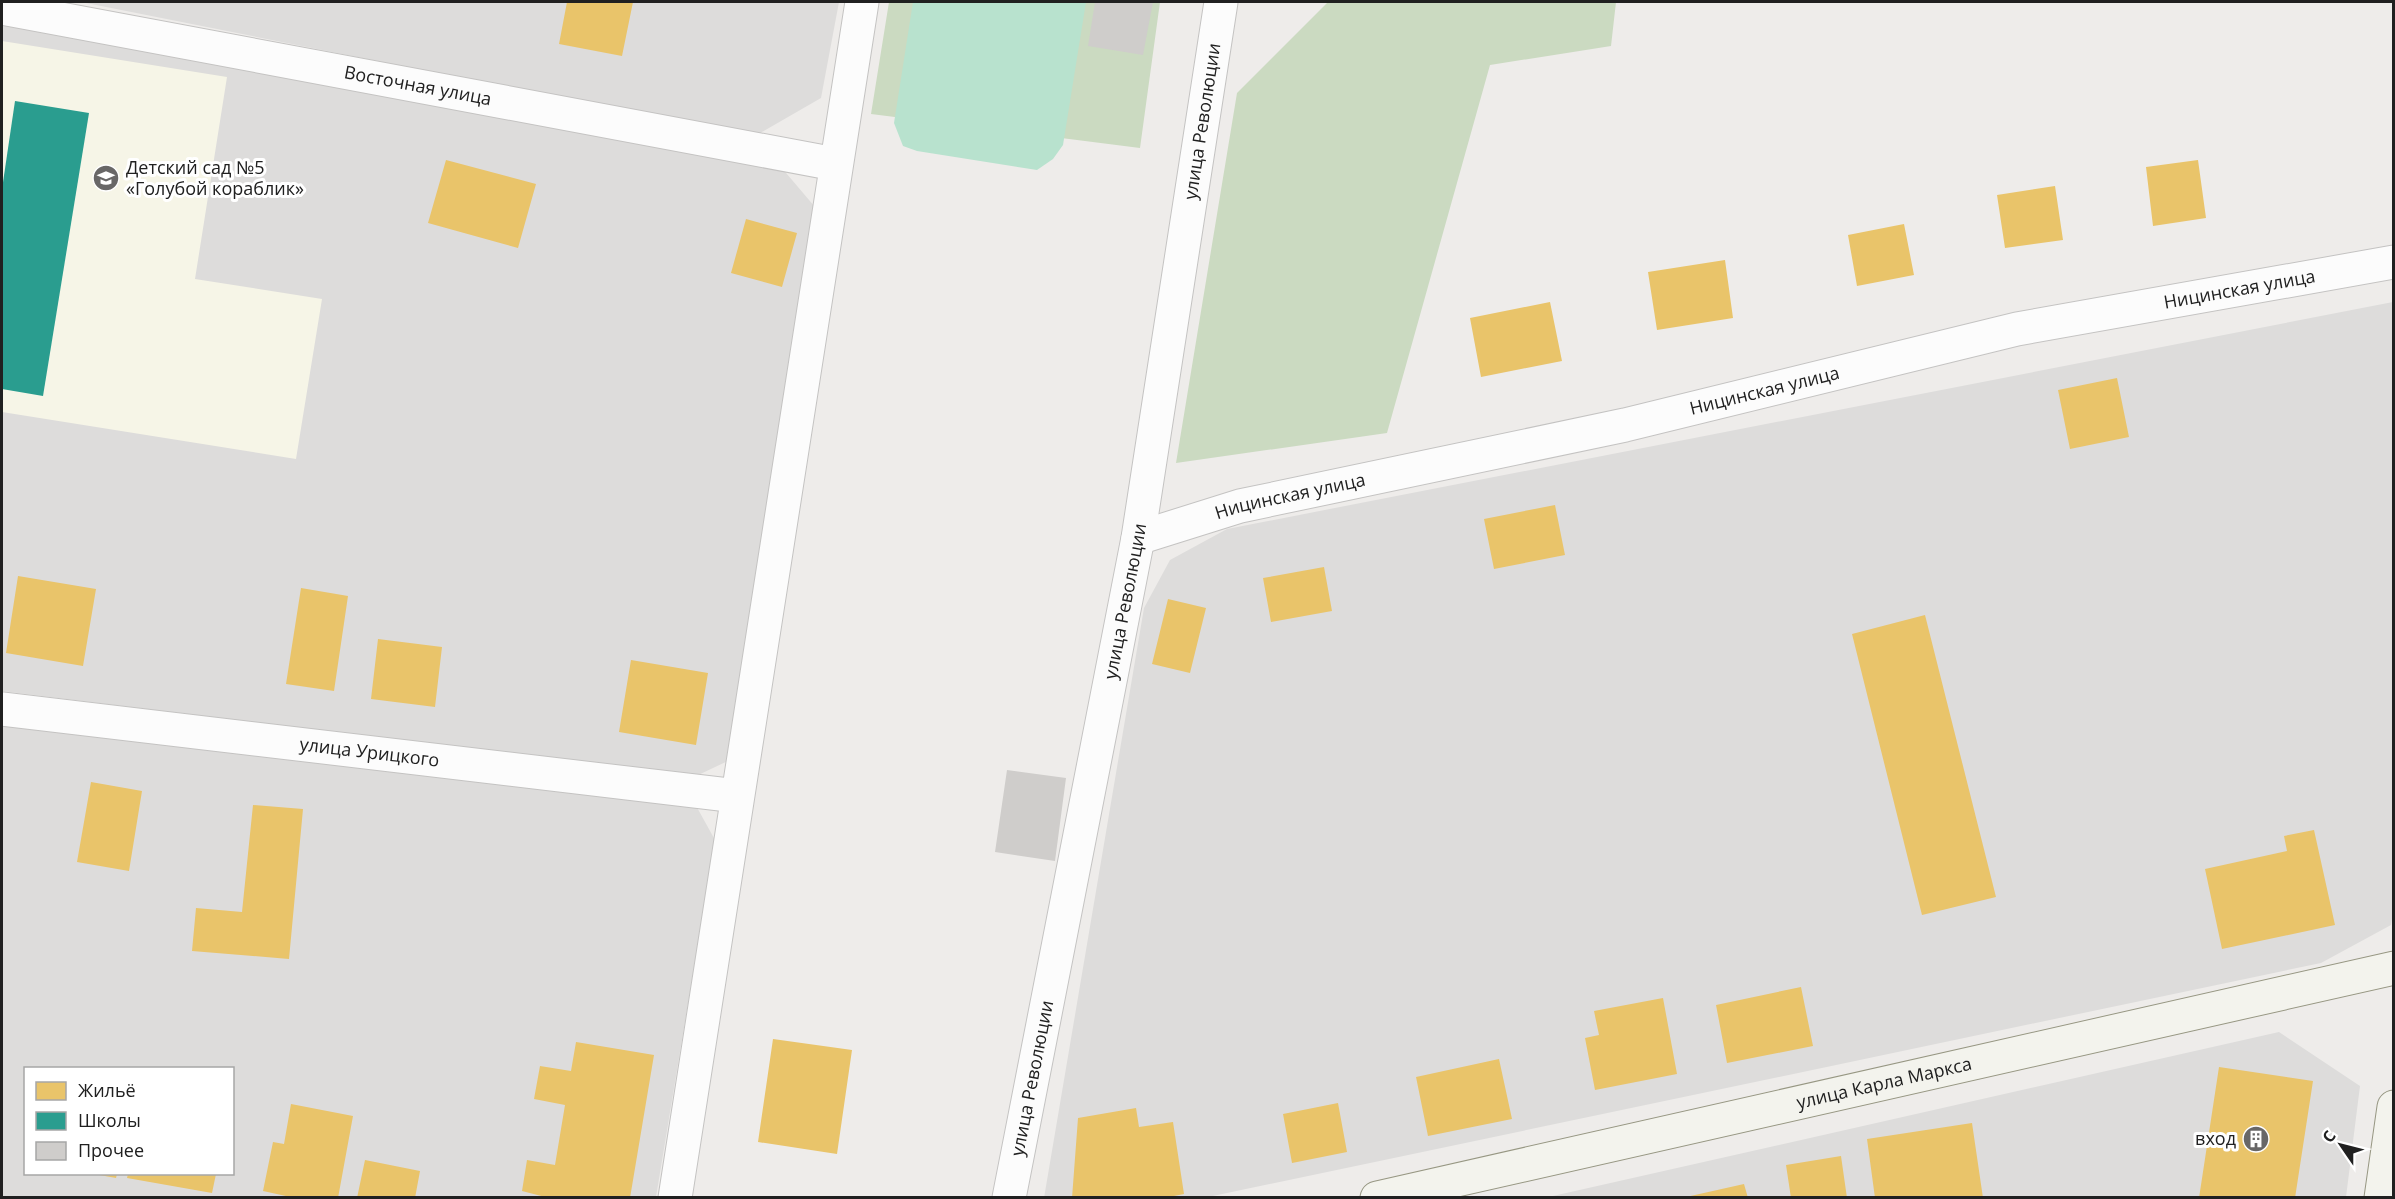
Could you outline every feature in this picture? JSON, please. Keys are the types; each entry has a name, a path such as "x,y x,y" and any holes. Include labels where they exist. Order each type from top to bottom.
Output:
{"street":[{"path":"675,1197 862,2"},
{"name":"улица Революции","path":"1009,1197 1138,538 1221,2"},
{"name":"Восточная улица","path":"2,8 836,164"},
{"name":"Ницинская улица","path":"1138,538 1240,506 1625,425 2017,329 2394,262"},
{"name":"улица Урицкого","path":"2,709 737,796"},
{"name":"улица Карла Маркса","path":"1377,1197 2394,968"},
{"path":"2381,1197 2394,1107"}],"shaded area":[{"path":"81,2 839,2 821,98 755,136"},
{"path":"2,23 781,167 815,207 732,759 694,777 2,691"},
{"name":"Детский сад №5 «Голубой кораблик»","path":"2,41 227,77 195,279 322,299 296,459 2,412"},
{"path":"2393,302 2394,906 2391,925 2321,963 1208,1197 1044,1198 1144,608 1170,560 1227,529"},
{"path":"2,720 694,802 715,840 656,1197 2,1198"},
{"path":"2279,1032 2360,1086 2346,1197 1544,1198"}],"green space":[{"path":"889,2 1160,2 1140,148 871,114"},
{"path":"913,2 1086,2 1063,145 1053,159 1037,170 917,151 903,146 894,123"},
{"path":"1328,2 1616,2 1611,46 1490,65 1387,433 1176,463 1237,93"}],"building: Жильё":[{"path":"567,2 633,2 622,56 559,44"},
{"path":"446,160 536,184 518,248 428,223"},
{"path":"2198,160 2206,218 2153,226 2146,167"},
{"path":"2055,186 2063,240 2005,248 1997,195"},
{"path":"746,219 797,233 782,287 731,273"},
{"path":"1904,224 1914,275 1857,286 1848,235"},
{"path":"1725,260 1733,318 1657,330 1648,272"},
{"path":"1550,302 1562,361 1481,377 1470,318"},
{"path":"2117,378 2129,437 2070,449 2058,390"},
{"path":"1555,505 1565,555 1494,569 1484,519"},
{"path":"1324,567 1332,611 1271,622 1263,578"},
{"path":"18,576 96,589 83,666 6,653"},
{"path":"301,588 348,596 334,691 286,684"},
{"path":"1168,599 1206,608 1190,673 1152,664"},
{"path":"1925,615 1996,897 1922,915 1852,634"},
{"path":"378,639 442,647 435,707 371,699"},
{"path":"631,660 708,673 696,745 619,732"},
{"path":"91,782 142,791 129,871 77,862"},
{"path":"253,805 303,809 289,959 192,951 196,908 242,912"},
{"path":"2314,830 2335,925 2222,949 2205,869 2287,851 2284,836"},
{"path":"1801,987 1813,1046 1727,1063 1716,1005"},
{"path":"1663,998 1677,1074 1595,1090 1585,1038 1599,1035 1594,1011"},
{"path":"773,1039 852,1050 837,1154 758,1142"},
{"path":"576,1042 654,1055 630,1198 549,1198 522,1191 527,1160 555,1165 565,1105 534,1099 540,1066 571,1071"},
{"path":"1499,1059 1512,1119 1428,1136 1416,1077"},
{"name":"вход","path":"2219,1067 2313,1081 2295,1198 2199,1198"},
{"path":"1338,1103 1347,1152 1292,1163 1283,1114"},
{"path":"291,1104 353,1116 338,1198 295,1198 263,1191 273,1142 284,1144"},
{"path":"1136,1108 1139,1127 1173,1122 1184,1194 1164,1198 1072,1198 1078,1118"},
{"path":"1972,1123 1983,1198 1875,1198 1867,1139"},
{"path":"1841,1156 1847,1198 1791,1198 1786,1165"},
{"path":"365,1160 420,1171 415,1198 357,1198"},
{"path":"100,1175 117,1175 116,1178"},
{"path":"128,1175 216,1175 212,1193 127,1178"},
{"path":"1744,1184 1748,1198 1686,1198 1686,1197"}],"building: Школы":[{"path":"15,101 89,113 43,396 2,389 2,189"}],"building: Прочее":[{"path":"1095,2 1153,2 1143,55 1088,46"},
{"path":"1007,770 1066,778 1055,861 995,852"}],"place":[{"name":"Детский сад №5 «Голубой кораблик»","path":"106,178"},
{"name":"вход","path":"2256,1139"}]}
